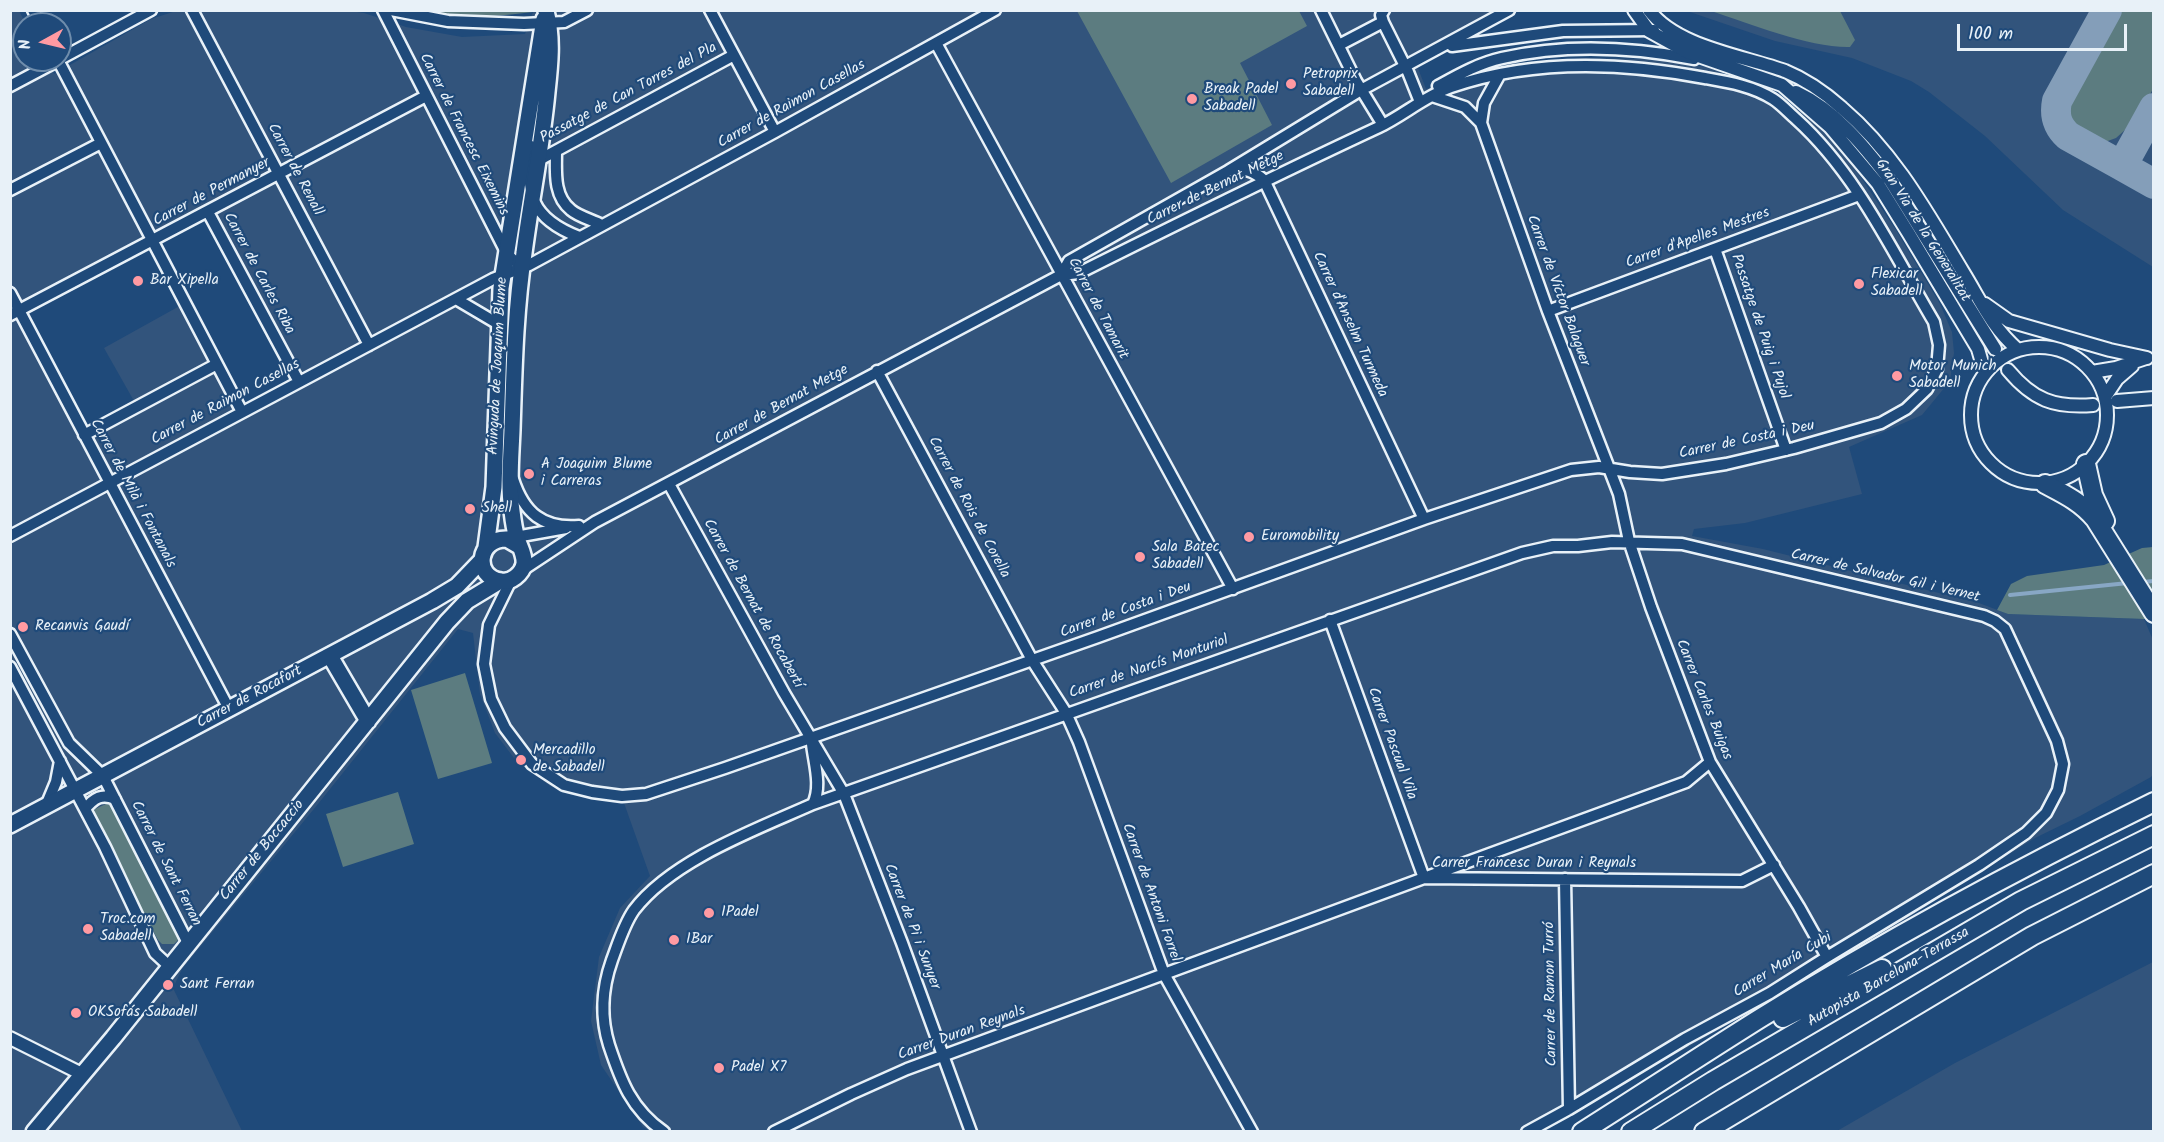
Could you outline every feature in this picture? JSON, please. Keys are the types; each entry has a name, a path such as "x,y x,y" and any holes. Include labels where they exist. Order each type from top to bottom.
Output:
{"highway":[{"path":"2086,464 2093,495 2116,547 2153,612"},
{"path":"2044,484 2072,498 2087,509 2154,599"},
{"path":"1582,1131 1845,968 2154,794"},
{"path":"2062,847 2154,802"},
{"name":"Autopista Barcelona-Terrassa","path":"1631,1131 2021,901 2154,835"},
{"path":"1704,1131 2032,936 2154,874"},
{"path":"1694,1062 2021,901"}],"main road":[{"name":"Avinguda de Joaquim Blume","path":"484,553 494,487 503,274 546,17"},
{"name":"Avinguda de Joaquim Blume","path":"514,540 511,472 515,344 522,268 539,160 550,60 546,17"},
{"path":"495,540 514,540 524,559 511,577 487,574 484,553 495,540"},
{"name":"Carrer de Rocafort","path":"10,825 451,590 469,574 484,553"},
{"name":"Carrer de Boccaccio","path":"34,1131 458,609 483,590 511,577"},
{"path":"330,656 369,721"}],"street":[{"path":"72,53 151,10"},
{"name":"Carrer de Renall","path":"192,10 369,345"},
{"name":"Carrer de Francesc Eixemins","path":"383,10 507,254 522,268"},
{"path":"391,10 448,21 546,17 564,22 587,10"},
{"path":"710,10 776,132"},
{"name":"Carrer de Raimon Casellas","path":"10,536 503,274 522,268 776,132 995,10"},
{"path":"1321,10 1361,90 1383,125"},
{"path":"1384,10 1381,15 1383,22 1420,102"},
{"name":"Carrer de Bernat Metge","path":"1061,275 1069,261 1228,171 1361,90 1406,68 1509,10"},
{"name":"Gran Via de la Generalitat","path":"1634,10 1649,30 1679,48 1710,62 1782,85 1830,127 1878,184 1977,349 1985,373"},
{"name":"Gran Via de la Generalitat","path":"1649,10 1665,25 1692,41 1764,64 1814,85 1872,135 1912,188 1997,330 2018,350"},
{"path":"1339,45 1383,22"},
{"path":"1440,49 1472,42 1563,31 1656,29 1693,48 1732,61 1764,64"},
{"name":"Carrer de Tamarit","path":"936,43 1233,588"},
{"name":"Carrer de Bernat Metge","path":"1432,96 1438,86 1501,58 1563,50 1650,51 1710,62"},
{"name":"Passatge de Can Torres del Pla","path":"539,160 734,55"},
{"name":"Carrer de Bernat Metge","path":"511,577 595,522 1061,275 1079,273 1264,180 1383,125 1432,96 1454,86 1500,74 1568,66 1627,66 1674,72 1741,85 1773,99 1818,139 1859,195 1934,322"},
{"path":"10,86 36,72"},
{"path":"65,72 242,412"},
{"path":"1481,123 1484,103 1500,74"},
{"path":"1782,85 1810,98 1828,112 1872,156 1890,180 1995,349"},
{"name":"Carrer de Permanyer","path":"15,313 426,96"},
{"path":"1432,96 1465,106 1481,123"},
{"name":"Avinguda de Joaquim Blume","path":"530,116 528,182 532,201"},
{"name":"Carrer de Víctor Balaguer","path":"1481,123 1607,468"},
{"path":"10,190 101,142"},
{"path":"556,151 555,174 559,194 571,210 602,225"},
{"path":"1228,171 1244,169 1255,172 1264,180"},
{"name":"Carrer d'Anselm Turmeda","path":"1264,180 1424,519"},
{"name":"Carrer d'Apelles Mestres","path":"1548,311 1859,195"},
{"path":"532,201 559,229 579,237"},
{"name":"Carrer de Carles Riba","path":"208,212 299,382"},
{"name":"Passatge de Puig i Pujol","path":"1715,249 1786,450"},
{"name":"Carrer de Milà i Fontanals","path":"10,293 15,313 84,435 229,709"},
{"path":"456,299 500,325"},
{"path":"1980,299 1994,312 2010,321 2099,347 2150,358"},
{"name":"Carrer de Costa i Deu","path":"511,577 489,625 484,664 491,699 506,728 532,764 564,785 621,796 646,794 1032,660 1424,519 1571,470 1599,467 1662,474 1726,464 1786,450 1881,423 1906,409 1927,389 1937,369 1940,345 1934,322"},
{"path":"2111,399 2092,372 2077,358 2058,350 2038,347 2018,350 2000,359 1985,373 1975,391 1971,411 1972,431 1981,451 2003,474 2024,482 2044,484 2064,479 2094,456 2104,436 2111,399 2111,387 2123,373 2150,358"},
{"path":"2092,372 2150,358"},
{"path":"84,435 217,364"},
{"path":"2008,370 2024,387 2048,402 2073,406 2093,405"},
{"name":"Carrer de Rois de Corella","path":"877,371 1032,660"},
{"path":"2111,399 2154,398"},
{"name":"Carrer Carles Buigas","path":"1607,468 1618,494 1629,542 1677,678 1710,762 1827,957"},
{"path":"511,472 520,497 529,511 549,523 568,527 579,526"},
{"name":"Carrer de Bernat de Rocabertí","path":"669,484 811,738"},
{"path":"514,540 595,522"},
{"name":"Carrer de Narcís Monturiol","path":"664,1131 634,1104 619,1076 607,1039 603,1011 604,981 633,911 657,886 691,862 742,835 813,804 1522,553 1553,546 1629,542"},
{"name":"Carrer de Salvador Gil i Vernet","path":"1629,542 1682,544 1972,613 1995,621 2005,629 2057,741 2063,764 2058,790 2046,813"},
{"name":"Carrer Pascual Vila","path":"1330,620 1424,878"},
{"name":"Carrer de Sant Ferran","path":"10,634 69,743 103,776 188,943"},
{"name":"Carrer de Antoni Forrel","path":"1032,660 1066,713 1079,742 1164,975 1252,1131"},
{"path":"10,667 86,809 156,953 169,966"},
{"path":"811,738 818,788 813,804"},
{"name":"Carrer de Pi i Sunyer","path":"811,738 844,794 972,1131"},
{"path":"45,807 52,794 60,761"},
{"path":"1424,878 1686,782 1710,762"},
{"name":"Carrer de Sant Ferran","path":"86,809 92,800 100,797 108,796 115,799"},
{"name":"Carrer María Cubi","path":"1527,1131 1770,993 1980,865 2026,832 2046,813"},
{"name":"Carrer Francesc Duran i Reynals","path":"1164,975 1424,878 1742,881 1774,866"},
{"name":"Carrer de Ramon Turró","path":"1565,879 1569,1109"},
{"name":"Carrer Duran Reynals","path":"774,1131 907,1069 1164,975"},
{"path":"10,1038 82,1074"}],"shaded area":[{"path":"179,10 350,11 364,13 406,27 462,37 525,34 533,12 564,10 1520,10 1416,63 1426,89 1457,78 1499,69 1582,58 1649,59 1707,67 1774,94 1807,115 1846,155 1896,230 1940,304 1952,332 1954,353 1950,381 1922,415 1849,447 1862,494 1745,523 1694,529 1692,536 1763,549 1979,603 2008,614 2144,619 2153,640 2153,774 2080,816 2035,838 1831,966 1540,1131 650,1131 643,1127 601,1065 591,1021 599,957 620,908 650,876 624,803 580,796 550,786 517,762 495,733 480,694 473,633 458,629 182,969 173,988 242,1131 11,1131 10,11 20,12 12,12 12,72 53,72 54,74 72,72 72,64 151,19","holes":["208,212 299,382 242,412 185,303 104,348 134,401 88,424 84,434 20,310"]},
{"path":"1687,11 2153,11 2153,267 2063,210 1985,136 1929,92 1911,81 1852,58 1775,41"},
{"path":"2153,962 2153,1131 1837,1131 1955,1063"}],"green space":[{"path":"533,10 533,12 489,16 447,15 418,11"},
{"name":"Break Padel Sabadell","path":"1077,11 1299,11 1307,26 1240,63 1272,125 1171,183"},
{"path":"1711,11 1840,11 1855,40 1850,47 1817,44"},
{"path":"2118,11 2153,11 2153,89 2134,122 2116,138 2105,142 2079,129 2070,117 2070,105 2079,80"},
{"path":"2153,547 2153,617 2144,619 2008,614 1997,610 2011,584 2027,576 2104,565 2142,548"},
{"path":"465,673 492,763 438,779 411,690"},
{"path":"398,792 414,844 343,867 326,814"},
{"path":"106,804 112,805 179,931 179,939 174,944 162,944 158,940 96,822 93,815 95,809"}],"waterway":[{"path":"2142,582 2154,581"},
{"path":"2010,595 2128,583"}],"taxiway":[{"path":"2107,10 2057,101 2056,116 2061,128 2068,136 2122,166"},
{"path":"2154,108 2122,166 2154,184"}],"tunnel":[{"path":"1995,349 2008,370"},
{"path":"2093,405 2117,401"}],"place":[{"name":"Petroprix Sabadell","path":"1291,84"},
{"name":"Break Padel Sabadell","path":"1192,99"},
{"name":"Bar Xipella","path":"138,281"},
{"name":"Flexicar Sabadell","path":"1859,284"},
{"name":"Motor Munich Sabadell","path":"1897,376"},
{"name":"A Joaquim Blume i Carreras","path":"529,474"},
{"name":"Shell","path":"470,509"},
{"name":"Euromobility","path":"1249,537"},
{"name":"Sala Batec Sabadell","path":"1140,557"},
{"name":"Recanvis Gaudí","path":"23,627"},
{"name":"Mercadillo de Sabadell","path":"521,760"},
{"name":"IPadel","path":"709,913"},
{"name":"Troc.com Sabadell","path":"88,929"},
{"name":"IBar","path":"674,940"},
{"name":"Sant Ferran","path":"168,985"},
{"name":"OKSofás Sabadell","path":"76,1013"},
{"name":"Padel X7","path":"719,1068"}]}
